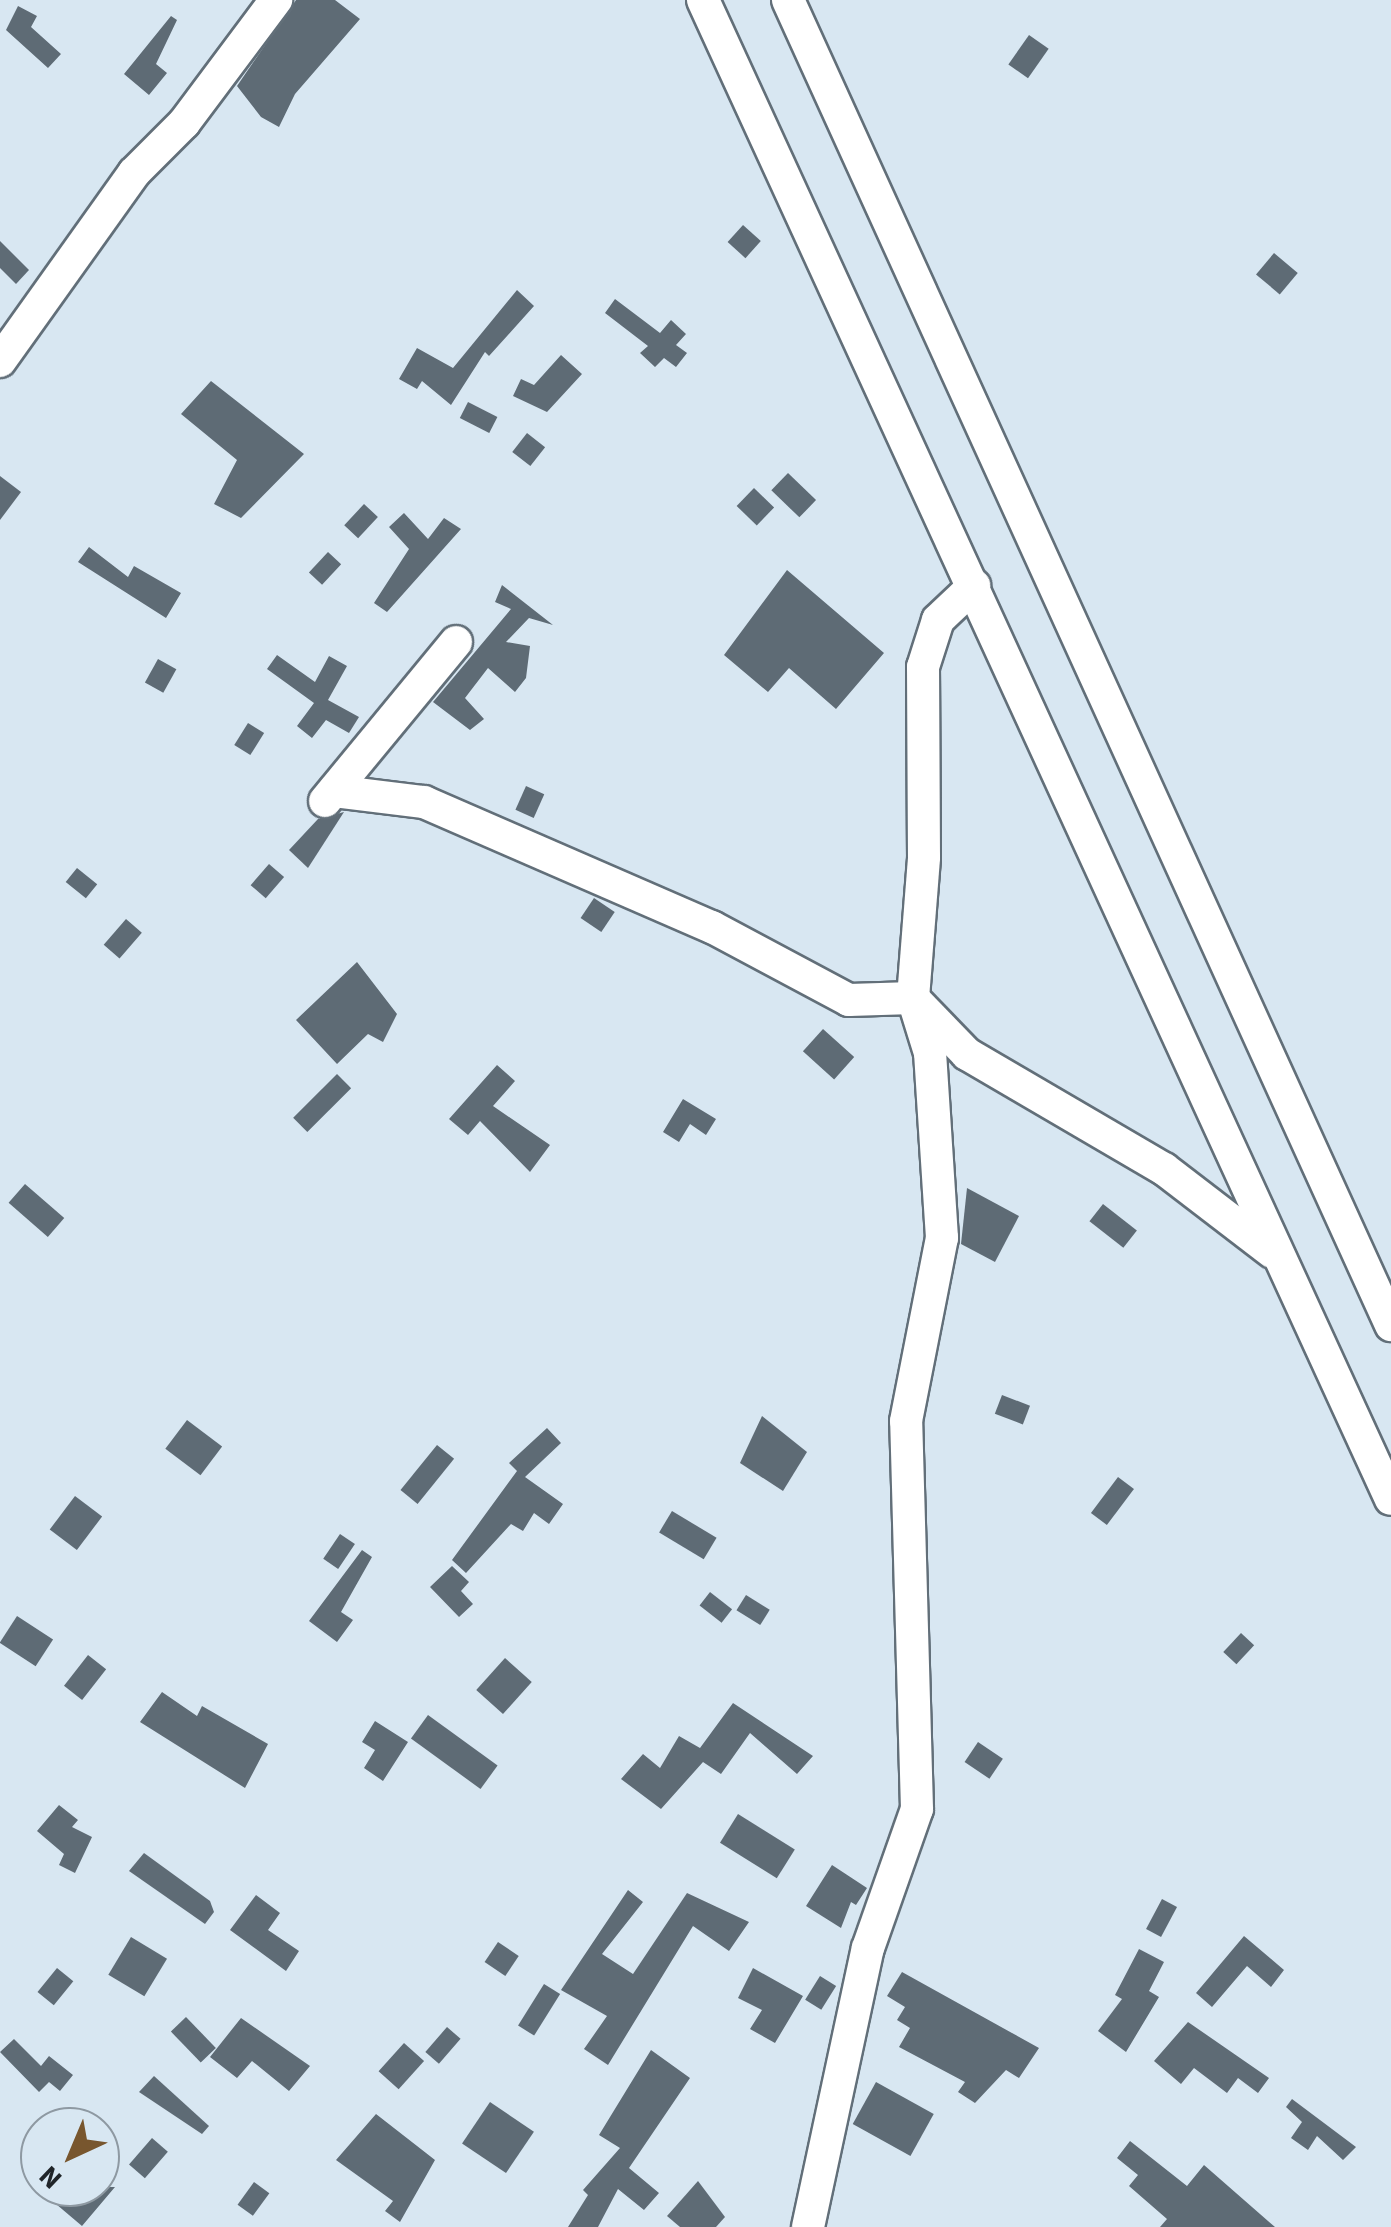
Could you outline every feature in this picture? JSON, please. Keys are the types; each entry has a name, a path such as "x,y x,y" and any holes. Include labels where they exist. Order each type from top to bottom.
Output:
{"street":[{"path":"0,361 134,173 184,123 276,0"},
{"path":"703,0 974,586 1276,1255 1391,1498"},
{"path":"788,0 1391,1325"},
{"path":"808,2227 868,1948 917,1809 906,1421 942,1238 930,1052 914,998 924,857 922,668 938,620 974,586"},
{"path":"456,642 328,798 424,802 712,927 849,1000 914,998 967,1054 1164,1169 1276,1255"}],"building":[{"path":"296,0 335,0 360,19 295,94 279,127 261,117 237,86"},
{"path":"18,6 37,16 31,27 61,54 48,68 6,30"},
{"path":"171,16 177,20 156,64 167,73 149,95 124,74"},
{"path":"1029,35 1049,49 1028,78 1008,64"},
{"path":"743,225 761,241 745,258 728,242"},
{"path":"0,241 29,270 16,284 0,268"},
{"path":"1274,253 1298,273 1280,294 1256,274"},
{"path":"517,290 534,306 489,356 485,352 451,405 422,381 417,389 399,379 417,348 453,368"},
{"path":"615,299 660,333 671,320 686,334 676,345 687,353 676,367 664,358 655,367 640,353 648,346 605,313"},
{"path":"561,355 582,374 547,412 513,396 521,379 534,385"},
{"path":"211,381 304,454 241,518 214,504 237,460 181,414"},
{"path":"468,402 497,417 489,433 460,418"},
{"path":"527,433 545,447 530,466 512,452"},
{"path":"788,473 816,500 799,517 771,490"},
{"path":"0,476 21,492 0,520"},
{"path":"754,488 774,507 757,525 737,506"},
{"path":"364,504 378,517 358,538 344,525"},
{"path":"404,513 428,539 444,518 461,529 387,612 374,603 409,549 389,527"},
{"path":"89,547 128,577 134,566 181,593 166,618 78,562"},
{"path":"328,552 341,564 322,585 309,572"},
{"path":"787,570 884,653 836,709 789,668 768,692 724,655"},
{"path":"502,585 553,625 529,618 506,642 530,646 526,678 515,692 488,668 465,698 484,719 470,730 433,702 511,609 495,602"},
{"path":"277,655 315,682 329,656 347,666 328,700 359,717 349,733 326,720 312,738 297,726 314,703 267,669"},
{"path":"158,659 176,669 163,693 145,683"},
{"path":"248,723 264,733 250,755 234,745"},
{"path":"526,786 544,794 534,818 515,810"},
{"path":"344,812 308,868 289,850 318,819"},
{"path":"269,864 284,877 266,898 251,885"},
{"path":"77,868 97,884 86,898 66,882"},
{"path":"594,898 615,912 601,932 581,918"},
{"path":"126,919 142,933 120,958 104,945"},
{"path":"357,962 397,1014 383,1042 368,1034 337,1064 296,1020"},
{"path":"823,1029 854,1057 834,1079 803,1051"},
{"path":"497,1065 515,1081 493,1106 550,1145 530,1172 480,1121 468,1135 449,1119"},
{"path":"337,1074 351,1088 307,1132 293,1118"},
{"path":"683,1099 716,1119 706,1135 690,1124 679,1142 663,1132"},
{"path":"25,1184 64,1218 48,1237 9,1203"},
{"path":"967,1188 1019,1216 995,1262 961,1244"},
{"path":"1103,1204 1137,1230 1123,1248 1089,1221"},
{"path":"1002,1395 1030,1406 1023,1424 995,1414"},
{"path":"762,1416 807,1452 783,1491 740,1463"},
{"path":"187,1420 222,1446 200,1475 165,1449"},
{"path":"547,1428 561,1443 525,1477 563,1504 549,1524 534,1513 523,1531 511,1524 466,1573 452,1560 517,1471 509,1463"},
{"path":"437,1445 454,1459 418,1504 400,1490"},
{"path":"1118,1477 1134,1489 1107,1525 1091,1513"},
{"path":"75,1496 102,1516 77,1550 50,1530"},
{"path":"672,1511 717,1538 704,1559 659,1532"},
{"path":"340,1534 355,1544 338,1569 323,1559"},
{"path":"362,1550 372,1557 341,1612 353,1620 337,1642 309,1621"},
{"path":"452,1566 469,1582 461,1591 473,1604 459,1617 430,1587"},
{"path":"710,1592 732,1609 722,1623 700,1605"},
{"path":"746,1595 770,1610 760,1625 736,1610"},
{"path":"17,1616 53,1639 36,1666 0,1643"},
{"path":"1241,1633 1254,1645 1236,1664 1223,1652"},
{"path":"88,1655 106,1669 82,1700 64,1686"},
{"path":"505,1658 532,1682 503,1714 476,1690"},
{"path":"162,1692 197,1716 202,1706 268,1744 245,1788 140,1722"},
{"path":"733,1703 813,1756 797,1774 750,1733 721,1774 703,1762 661,1809 621,1779 643,1754 660,1768 679,1736 700,1748"},
{"path":"428,1715 498,1766 481,1789 411,1738"},
{"path":"375,1721 408,1742 383,1781 364,1768 375,1750 362,1742"},
{"path":"978,1742 1003,1759 989,1779 965,1762"},
{"path":"59,1805 78,1820 72,1827 92,1837 75,1873 59,1865 64,1854 37,1831"},
{"path":"738,1814 795,1850 777,1878 720,1843"},
{"path":"144,1853 210,1901 214,1912 205,1924 129,1871"},
{"path":"832,1865 867,1888 856,1905 851,1902 841,1928 806,1906"},
{"path":"628,1890 643,1902 602,1954 633,1974 687,1893 749,1922 729,1951 693,1926 608,2065 584,2049 607,2016 561,1990"},
{"path":"256,1895 280,1913 268,1930 299,1951 286,1971 230,1930"},
{"path":"1162,1899 1177,1907 1161,1937 1146,1929"},
{"path":"1244,1936 1284,1970 1271,1987 1247,1966 1212,2007 1196,1993"},
{"path":"131,1937 167,1959 144,1996 108,1975"},
{"path":"498,1942 519,1956 505,1976 485,1962"},
{"path":"1139,1949 1164,1962 1149,1991 1159,1997 1126,2052 1098,2031 1122,1999 1115,1995"},
{"path":"57,1968 73,1981 54,2005 37,1992"},
{"path":"753,1968 803,1996 775,2043 750,2029 762,2010 738,1998"},
{"path":"902,1972 1039,2048 1019,2078 1006,2070 975,2103 958,2092 965,2082 899,2047 910,2028 897,2020 905,2007 887,1996"},
{"path":"820,1976 836,1986 821,2010 805,2000"},
{"path":"544,1984 560,1994 534,2036 518,2026"},
{"path":"186,2017 216,2048 201,2063 171,2032"},
{"path":"241,2018 310,2066 289,2091 252,2061 237,2078 210,2057"},
{"path":"1188,2022 1269,2078 1258,2093 1238,2078 1227,2093 1194,2068 1181,2084 1154,2061"},
{"path":"447,2027 461,2039 439,2064 425,2052"},
{"path":"14,2039 41,2066 49,2056 73,2075 60,2091 49,2082 39,2092 0,2052"},
{"path":"404,2043 424,2061 399,2089 379,2071"},
{"path":"651,2050 690,2078 629,2168 659,2193 644,2210 618,2189 598,2227 568,2227 588,2195 583,2190 620,2148 599,2135"},
{"path":"154,2076 209,2126 202,2134 139,2092"},
{"path":"876,2082 934,2114 910,2156 853,2124"},
{"path":"1292,2099 1356,2147 1343,2160 1317,2136 1308,2150 1291,2138 1302,2122 1286,2107"},
{"path":"490,2102 534,2132 506,2173 462,2143"},
{"path":"376,2114 435,2160 400,2222 385,2211 393,2201 336,2160"},
{"path":"152,2138 168,2152 145,2178 129,2164"},
{"path":"1130,2141 1187,2186 1204,2165 1275,2227 1160,2227 1167,2219 1129,2186 1138,2175 1117,2158"},
{"path":"698,2181 725,2217 716,2227 680,2227 667,2216"},
{"path":"254,2182 269,2193 253,2216 238,2205"},
{"path":"60,2207 98,2207 82,2226"}]}
